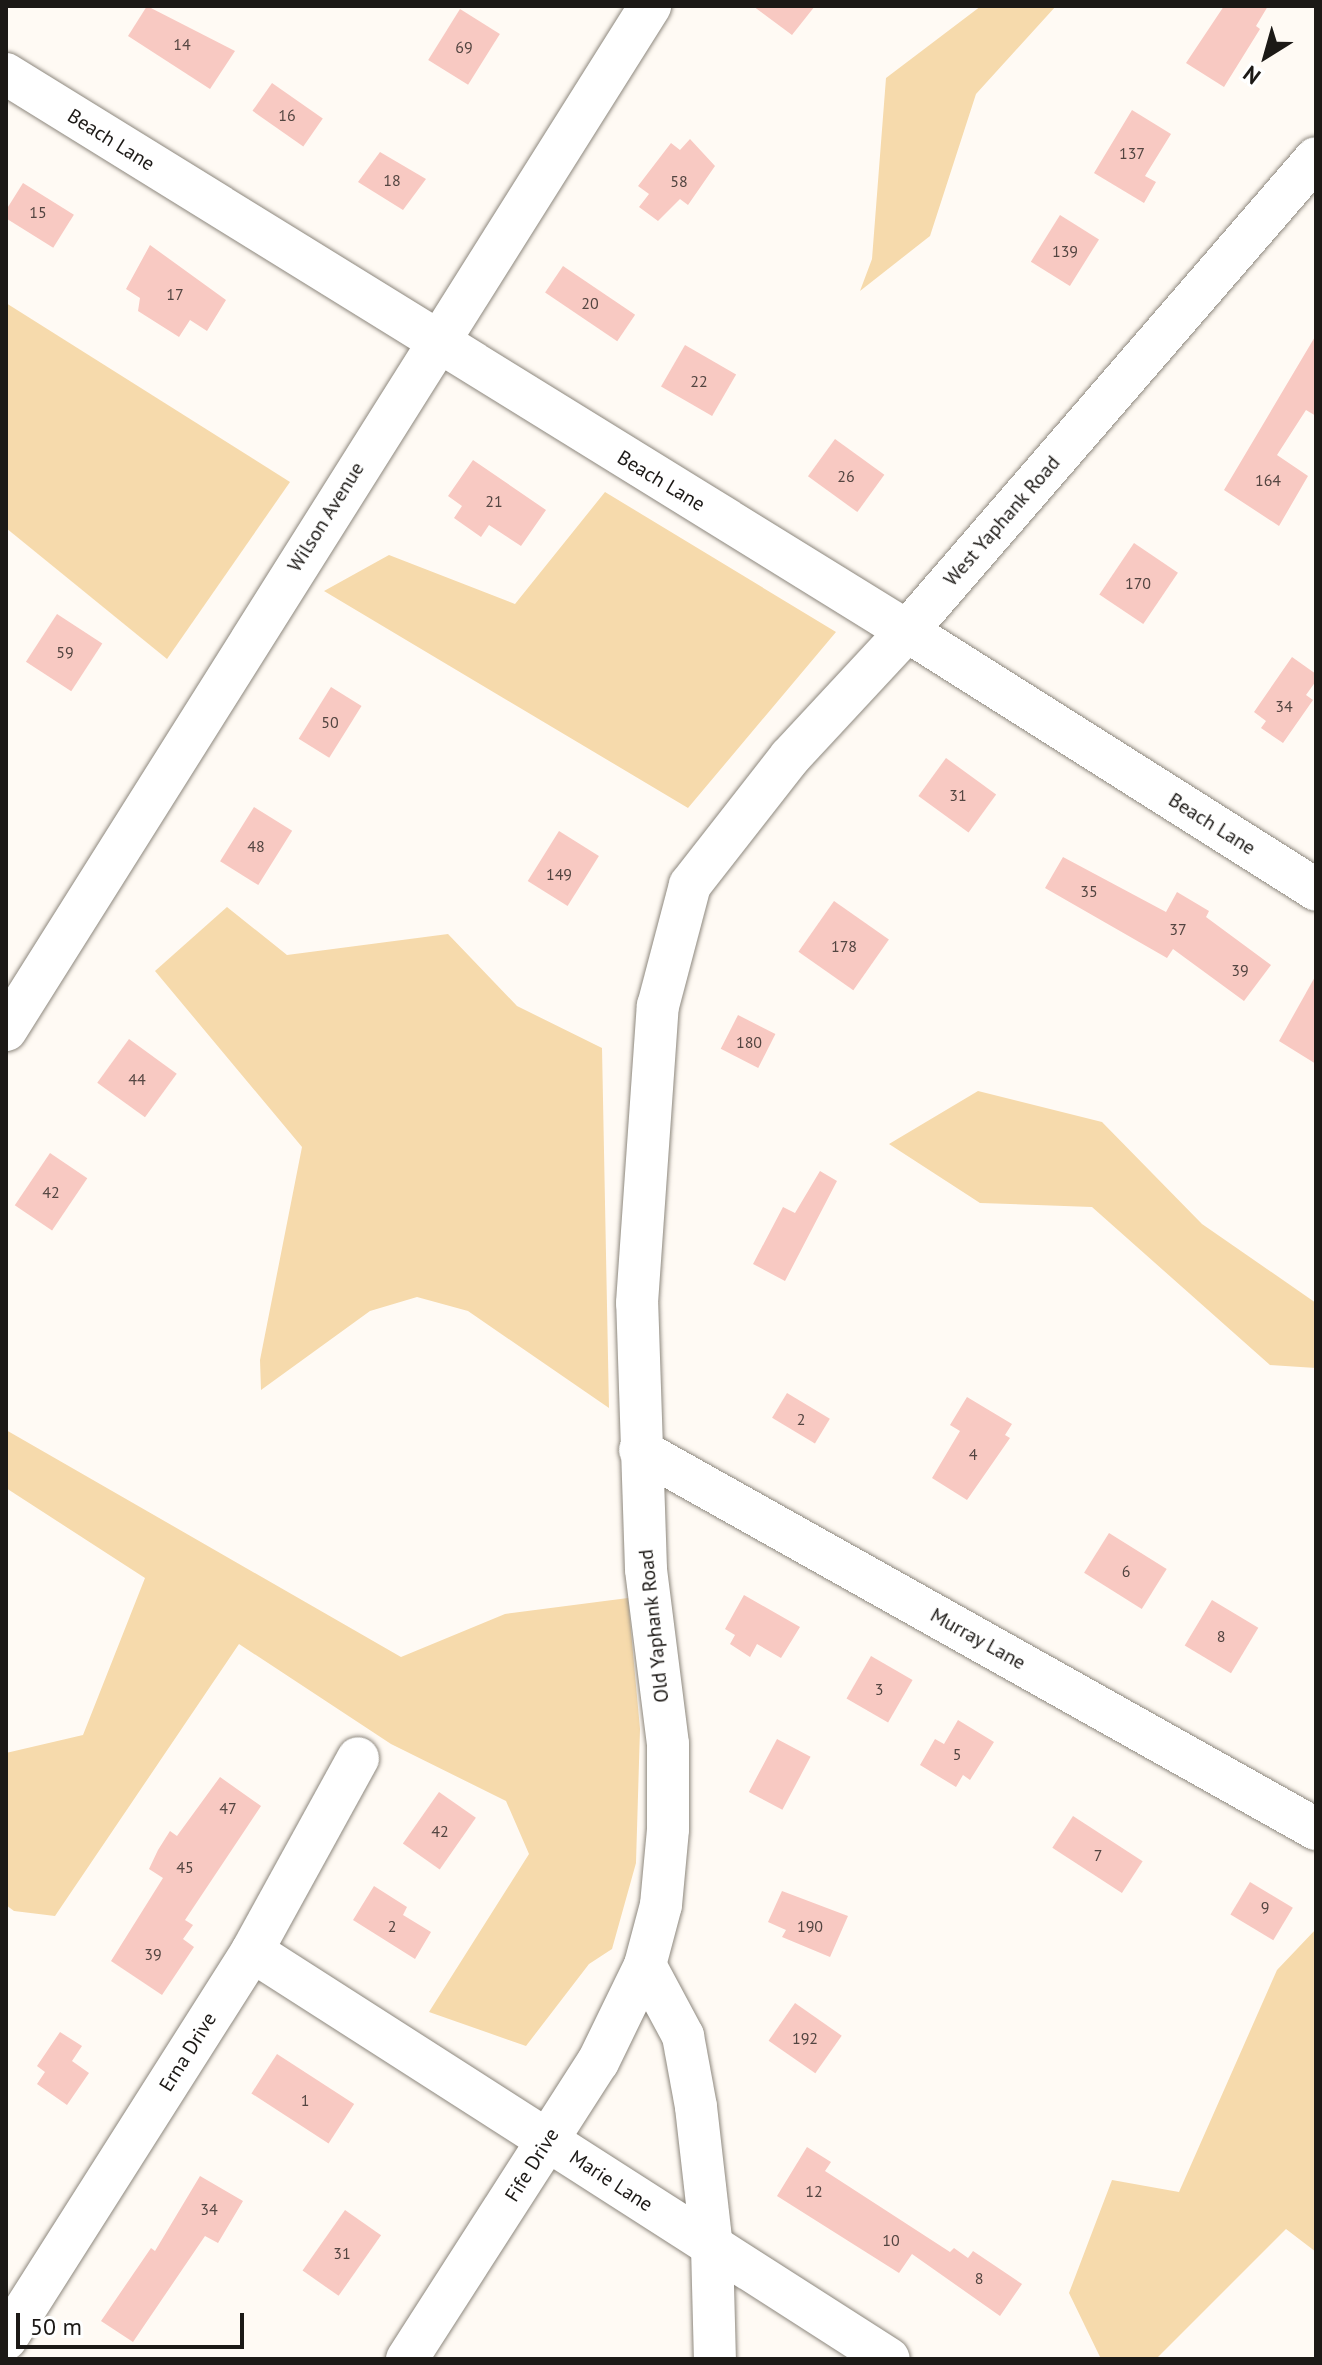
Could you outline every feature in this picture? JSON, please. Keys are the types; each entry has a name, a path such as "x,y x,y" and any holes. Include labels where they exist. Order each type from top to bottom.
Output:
{"street":[{"name":"Wilson Avenue","path":"6,1030 434,343 650,6"},
{"name":"Beach Lane","path":"6,74 434,343 907,631 1316,890"},
{"name":"West Yaphank Road","path":"690,885 790,757 907,631 1316,158"},
{"name":"Old Yaphank Road","path":"645,1965 661,1905 668,1829 668,1744 646,1569 637,1303 658,1006 690,885"},
{"name":"Murray Lane","path":"640,1450 1316,1829"},
{"name":"Erna Drive","path":"6,2339 252,1951 358,1758"},
{"name":"Marie Lane","path":"252,1951 889,2359"},
{"name":"Fife Drive","path":"407,2359 598,2062 645,1965"},
{"path":"645,1965 683,2036 712,2247 715,2359"}],"shaded area":[{"path":"981,6 1056,6 976,94 930,236 860,291 872,259 886,78"},
{"path":"6,303 290,482 167,659 6,528"},
{"path":"605,492 836,632 688,808 324,591 389,555 515,604"},
{"path":"227,907 287,955 448,934 517,1006 602,1048 609,1408 468,1311 417,1297 370,1311 261,1390 260,1360 302,1147 155,971"},
{"path":"978,1091 1102,1122 1202,1224 1316,1303 1316,1368 1270,1365 1092,1207 980,1203 889,1144"},
{"path":"6,1430 401,1657 505,1614 628,1598 640,1729 636,1863 612,1949 589,1964 526,2046 429,2012 529,1854 506,1801 391,1744 239,1644 55,1916 14,1911 6,1905 6,1753 83,1735 145,1578 6,1488"},
{"path":"1316,1929 1316,2252 1286,2229 1156,2359 1101,2359 1069,2293 1112,2180 1179,2192 1277,1970"}],"building":[{"path":"147,6 235,51 210,89 128,36"},
{"path":"753,6 815,6 792,35"},
{"path":"1224,6 1268,6 1256,26 1260,29 1224,87 1186,63"},
{"path":"460,9 500,34 468,85 428,60"},
{"path":"272,83 323,119 303,146 252,111"},
{"path":"1132,110 1171,134 1145,176 1156,182 1144,203 1094,173"},
{"path":"690,139 715,166 688,205 680,199 658,221 639,207 649,194 638,186 671,143 680,150"},
{"path":"380,152 426,179 403,210 358,182"},
{"path":"23,183 74,215 53,248 6,218 6,210"},
{"path":"1060,215 1099,239 1070,286 1031,262"},
{"path":"150,245 226,300 207,331 190,320 179,337 138,311 140,298 126,289"},
{"path":"563,266 635,315 617,341 545,293"},
{"path":"1316,335 1316,416 1306,410 1277,455 1308,476 1279,526 1224,490"},
{"path":"685,345 736,374 712,416 661,387"},
{"path":"835,439 884,475 857,512 808,476"},
{"path":"473,460 546,510 521,546 489,525 481,537 454,518 462,506 448,496"},
{"path":"1134,543 1178,573 1143,624 1099,594"},
{"path":"57,614 102,643 71,691 26,662"},
{"path":"1292,657 1316,674 1316,681 1306,695 1313,700 1283,743 1261,728 1266,721 1254,712"},
{"path":"331,687 362,706 329,758 299,739"},
{"path":"946,758 996,794 969,832 918,796"},
{"path":"254,807 292,831 258,885 220,861"},
{"path":"559,831 599,856 568,906 528,881"},
{"path":"1063,857 1166,912 1177,892 1209,911 1206,917 1271,965 1244,1001 1173,949 1167,958 1045,888"},
{"path":"834,901 889,939 853,990 798,952"},
{"path":"1316,975 1316,1064 1279,1041"},
{"path":"738,1015 775,1034 758,1068 721,1049"},
{"path":"129,1039 177,1074 145,1117 97,1083"},
{"path":"50,1153 87,1178 52,1230 15,1205"},
{"path":"820,1171 837,1181 785,1281 753,1264 783,1207 795,1213"},
{"path":"787,1393 830,1419 815,1444 772,1418"},
{"path":"967,1397 1012,1424 1005,1435 1010,1438 967,1500 932,1478 960,1431 950,1425"},
{"path":"1109,1533 1167,1569 1142,1609 1084,1573"},
{"path":"744,1595 800,1627 781,1658 757,1644 750,1657 730,1644 735,1635 725,1629"},
{"path":"1212,1600 1258,1628 1231,1673 1185,1645"},
{"path":"871,1656 913,1680 888,1722 846,1698"},
{"path":"958,1720 994,1742 970,1780 963,1775 956,1787 920,1765 935,1739 944,1744"},
{"path":"777,1739 811,1757 782,1810 749,1792"},
{"path":"220,1777 261,1806 185,1920 193,1925 183,1939 194,1947 162,1995 111,1961 163,1878 149,1869 158,1850 170,1831 177,1836"},
{"path":"439,1792 476,1818 440,1869 403,1844"},
{"path":"1073,1816 1143,1861 1122,1893 1052,1848"},
{"path":"1250,1882 1293,1908 1273,1940 1230,1915"},
{"path":"374,1886 407,1907 403,1915 431,1932 415,1959 353,1920"},
{"path":"782,1891 848,1916 830,1957 782,1937 786,1930 768,1922"},
{"path":"795,2003 842,2036 815,2073 769,2041"},
{"path":"60,2032 82,2046 72,2061 89,2073 67,2105 37,2084 45,2072 37,2066"},
{"path":"277,2054 354,2104 329,2144 251,2093"},
{"path":"807,2147 831,2162 825,2171 950,2252 954,2248 968,2258 973,2251 1022,2284 1000,2316 912,2254 899,2273 777,2196"},
{"path":"200,2176 243,2201 218,2243 205,2236 133,2342 101,2321 151,2248 155,2251"},
{"path":"345,2210 381,2235 339,2296 303,2271"}]}
